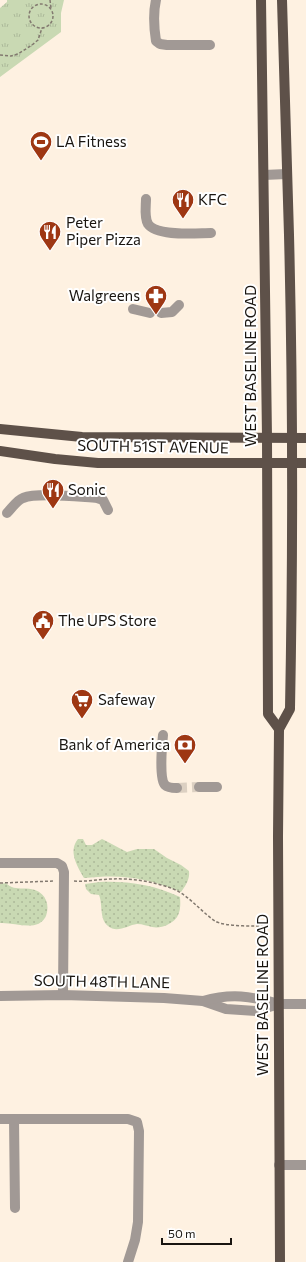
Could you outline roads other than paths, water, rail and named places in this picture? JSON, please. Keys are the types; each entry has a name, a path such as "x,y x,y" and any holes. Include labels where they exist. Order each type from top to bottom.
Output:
{"main road":[{"name":"WEST BASELINE ROAD","path":"261,0 264,175 268,714 279,729"},
{"name":"WEST BASELINE ROAD","path":"280,1262 278,926 279,729 290,709 292,464 289,234 286,174 282,0"},
{"name":"SOUTH 51ST AVENUE","path":"0,429 82,437 306,438"},
{"name":"SOUTH 51ST AVENUE","path":"0,451 55,459 98,463 306,463"}],"street":[{"path":"156,0 154,9 156,41 160,44 166,45 210,45"},
{"path":"264,175 286,174"},
{"path":"146,199 146,218 148,224 158,231 177,233 212,233"},
{"path":"161,313 172,312 179,305"},
{"path":"134,309 150,313"},
{"path":"7,513 19,500 24,497 36,495 97,498 103,500 108,510"},
{"path":"163,735 162,778 164,784 170,788 177,788"},
{"path":"199,787 217,787"},
{"path":"0,863 57,863 62,866 64,872 64,995"},
{"name":"SOUTH 48TH LANE","path":"0,996 64,995 164,998 203,1001 226,1009 252,1011 279,1004"},
{"name":"SOUTH 48TH LANE","path":"203,1001 227,995 257,998 279,1004"},
{"path":"279,1004 306,1004"},
{"path":"0,1119 128,1119 137,1122 139,1131 138,1222 135,1240 128,1262"},
{"path":"14,1119 15,1208"},
{"path":"279,1165 306,1165"}],"tunnel":[{"path":"177,788 199,787"}],"place":[{"name":"LA Fitness","path":"41,162"},
{"name":"KFC","path":"183,220"},
{"name":"Peter Piper Pizza","path":"50,252"},
{"name":"Walgreens","path":"156,316"},
{"name":"Sonic","path":"53,510"},
{"name":"The UPS Store","path":"43,640"},
{"name":"Safeway","path":"82,720"},
{"name":"Bank of America","path":"185,764"}]}
